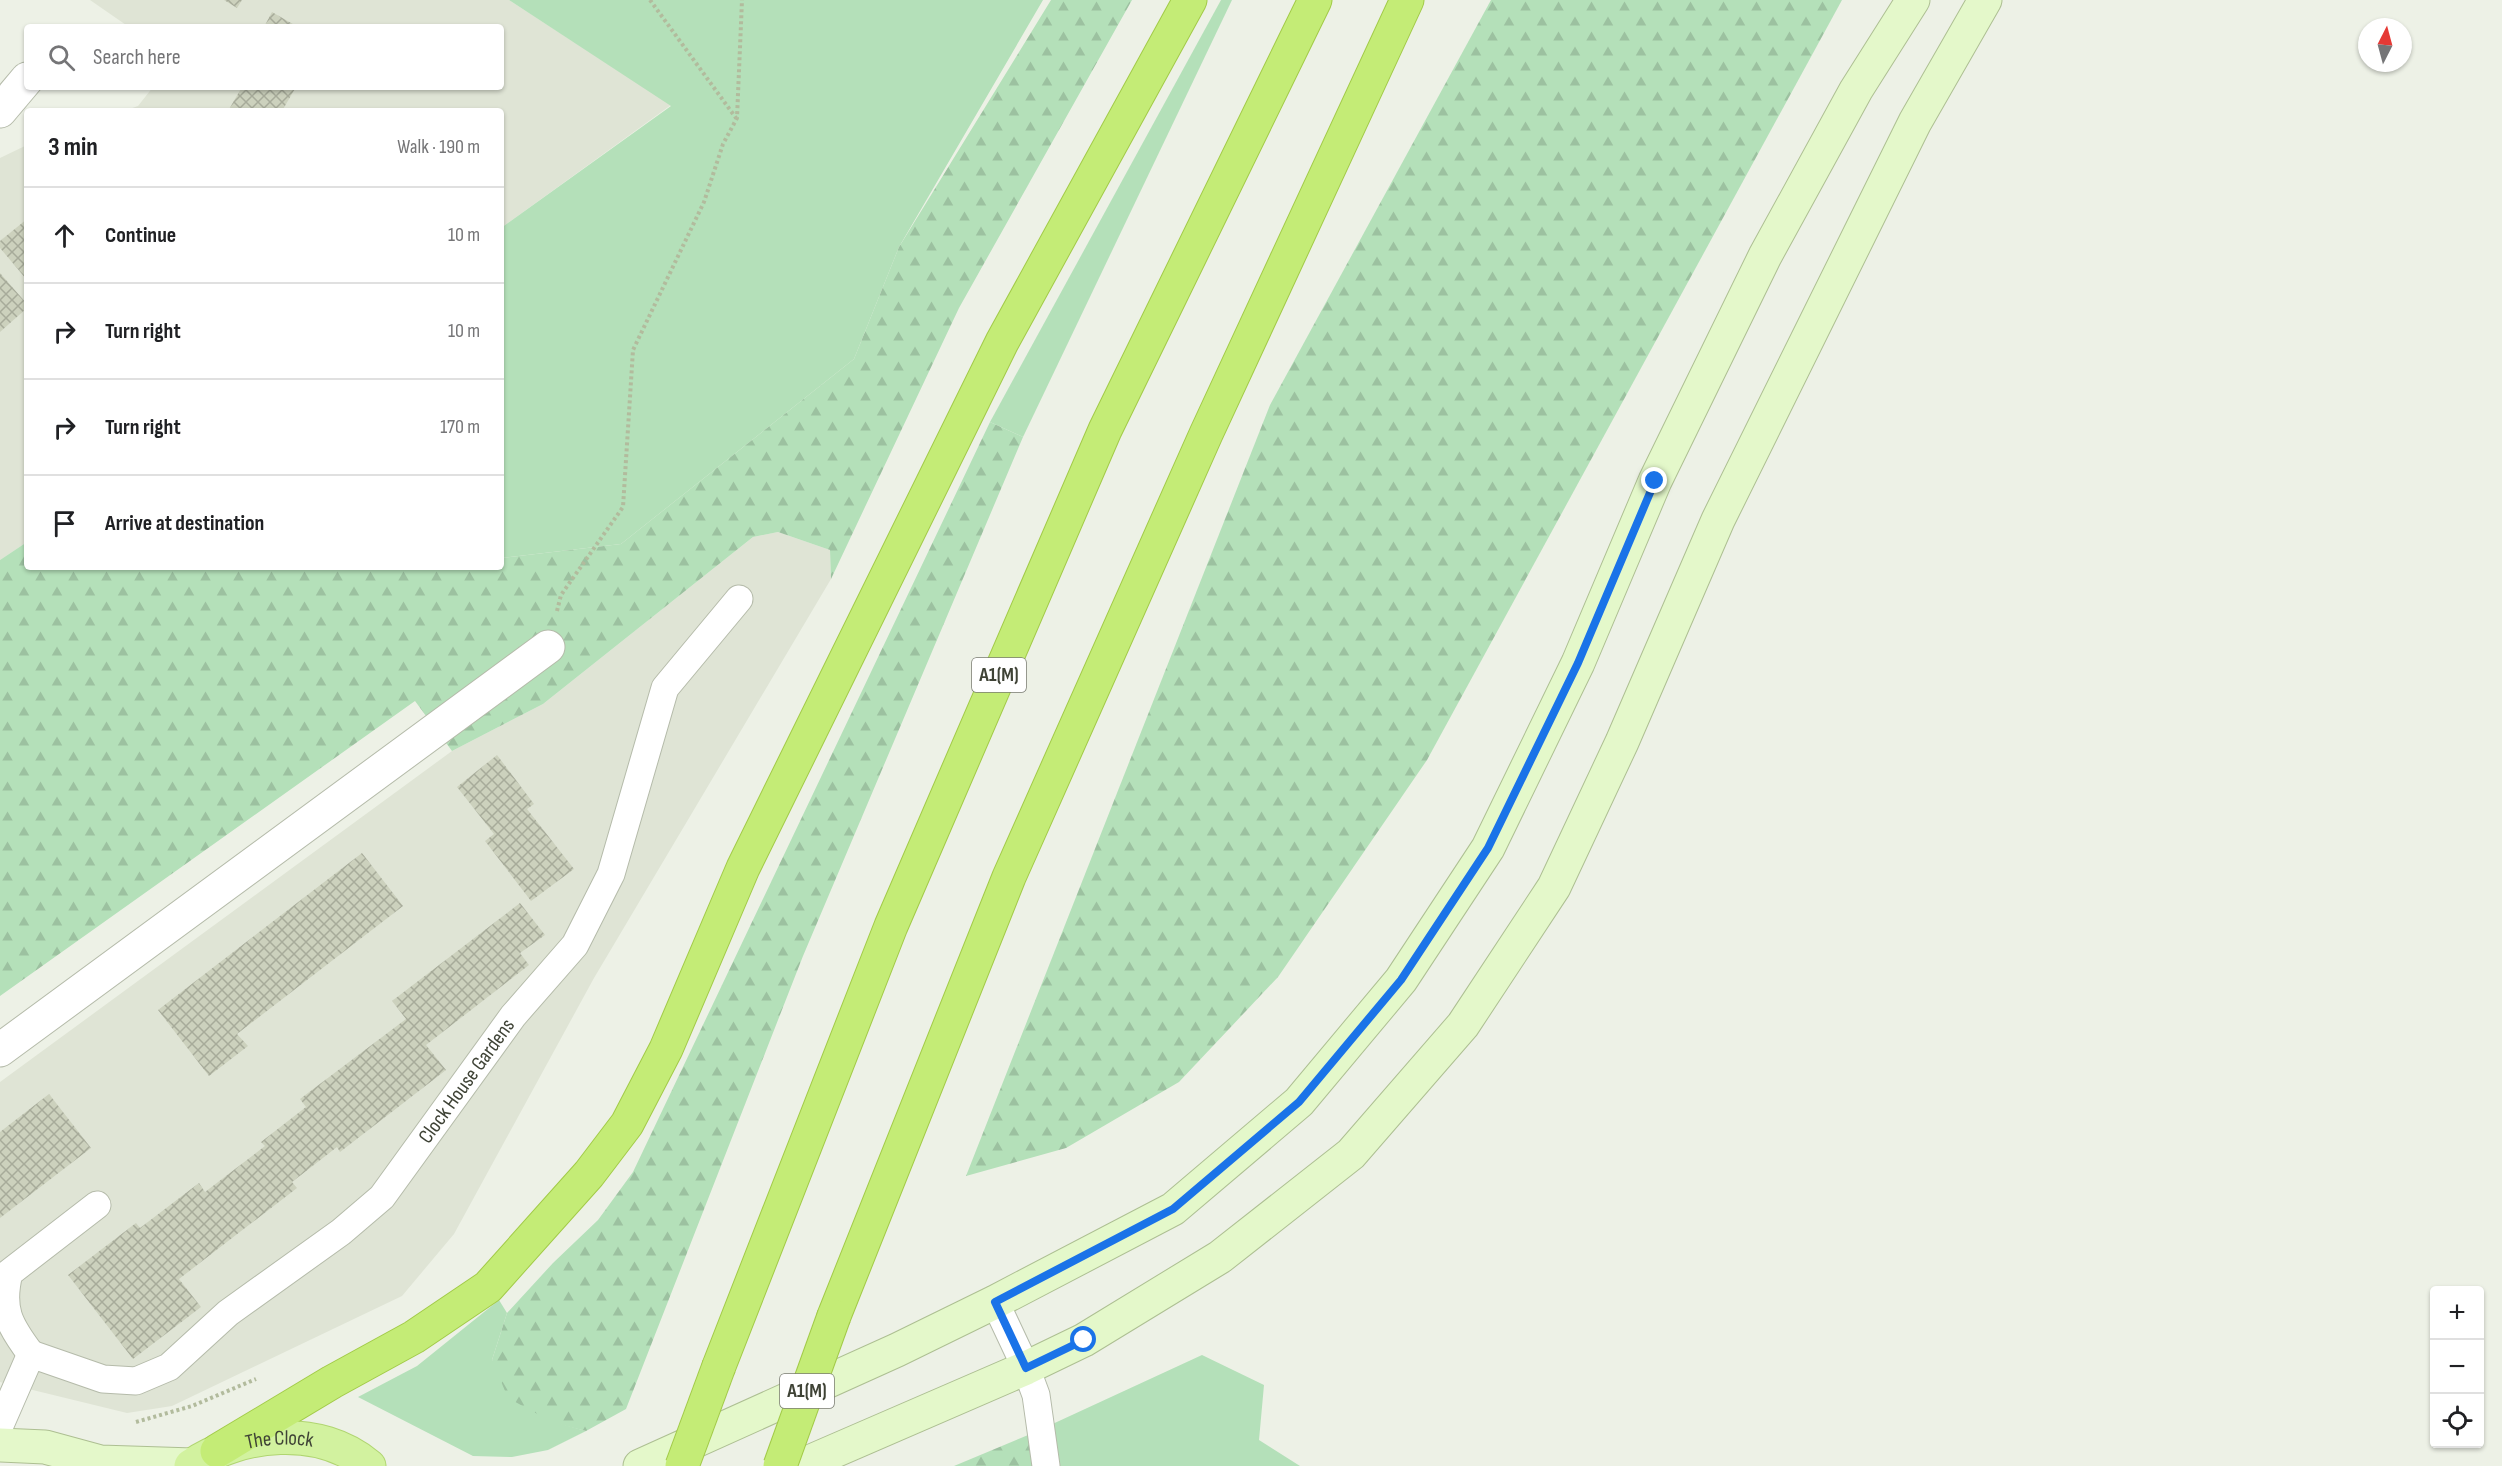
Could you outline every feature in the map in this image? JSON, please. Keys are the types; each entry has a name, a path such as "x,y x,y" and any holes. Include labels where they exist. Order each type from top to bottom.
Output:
{"highway":[{"path":"200,1461 332,1382 414,1337 489,1287 590,1174 627,1124 666,1049 743,868 1002,342 1190,0"},
{"name":"A1(M)","path":"682,1466 891,926 1105,430 1315,0"},
{"name":"A1(M)","path":"780,1466 834,1316 1009,877 1206,434 1407,0"}],"main road":[{"path":"640,1466 897,1350 995,1302 1173,1209 1299,1102 1401,980 1488,848 1578,663 1655,481 1765,256 1856,90 1913,0"},
{"path":"800,1466 1026,1368 1084,1340 1220,1257 1351,1154 1463,1025 1554,887 1622,742 1718,520 1915,122 1985,0"},
{"name":"The Clock","path":"200,1461 246,1441 276,1437 306,1440 336,1447 368,1464"},
{"path":"0,1445 45,1447 100,1462 200,1461"},
{"path":"0,1462 2,1466"}],"street":[{"path":"0,111 24,83"},
{"path":"0,1050 548,647"}],"lane":[{"name":"Clock House Gardens","path":"30,1354 103,1379 136,1381 168,1367 228,1313 341,1232 382,1197 513,1016 575,945 611,874 665,688 739,600"},
{"path":"0,1425 30,1354 7,1322 1,1305 1,1288 9,1273 97,1205"},
{"path":"995,1302 1036,1395 1046,1466"}],"path":[{"path":"650,0 737,118"},
{"path":"548,647 561,595 623,507 633,350 704,202 723,144 737,118 742,0"}],"shaded area":[{"path":"90,0 509,0 671,105 504,226 504,108 132,108 138,106 151,90 504,90 504,24 125,24"},
{"path":"24,146 24,544 0,560 0,158"},
{"path":"778,532 830,550 831,579 594,978 454,1234 402,1296 172,1406 127,1413 0,1382 0,1082 452,751 543,704 753,537"}],"green space":[{"path":"509,0 1043,0 899,247 854,359 621,544 504,558 504,226 671,106"},
{"path":"1051,0 1132,0 959,308 831,579 830,550 778,532 753,537 543,704 452,751 415,701 0,996 0,560 24,544 24,570 504,570 504,558 621,544 854,359 899,247"},
{"path":"1221,0 1232,0 1023,437 990,422"},
{"path":"1491,0 1842,0 1427,760 1278,977 1179,1082 1066,1148 966,1176 1270,405"},
{"path":"990,422 1023,437 803,956 626,1409 586,1431 554,1423 508,1398 492,1360 507,1313 553,1263 598,1220 633,1172"},
{"path":"499,1300 507,1313 492,1360 554,1422 586,1431 548,1450 512,1457 473,1456 358,1397 417,1366"},
{"path":"1202,1355 1264,1385 1259,1440 1300,1466 1031,1466 1033,1433"},
{"path":"1033,1433 1031,1466 954,1466"}],"building":[{"path":"224,0 242,0 237,8"},
{"path":"272,12 293,24 266,24"},
{"path":"240,90 294,90 284,108 230,108"},
{"path":"24,221 24,276 0,248 0,241"},
{"path":"0,273 24,301 24,311 0,332"},
{"path":"497,755 534,804 527,809 574,869 531,901 485,841 494,834 457,787"},
{"path":"362,853 403,906 237,1034 248,1046 209,1076 158,1010"},
{"path":"520,903 545,935 520,953 529,965 426,1045 446,1070 340,1152 337,1147 292,1182 297,1188 179,1279 201,1307 133,1359 68,1275 136,1223 140,1228 199,1183 205,1192 265,1146 261,1142 306,1107 300,1099 406,1019 392,1001"},
{"path":"49,1094 91,1148 0,1218 0,1132"}],"route":[{"path":"1084,1340 1026,1368 995,1302 1173,1209 1299,1102 1401,980 1488,848 1578,663 1655,481"}]}
